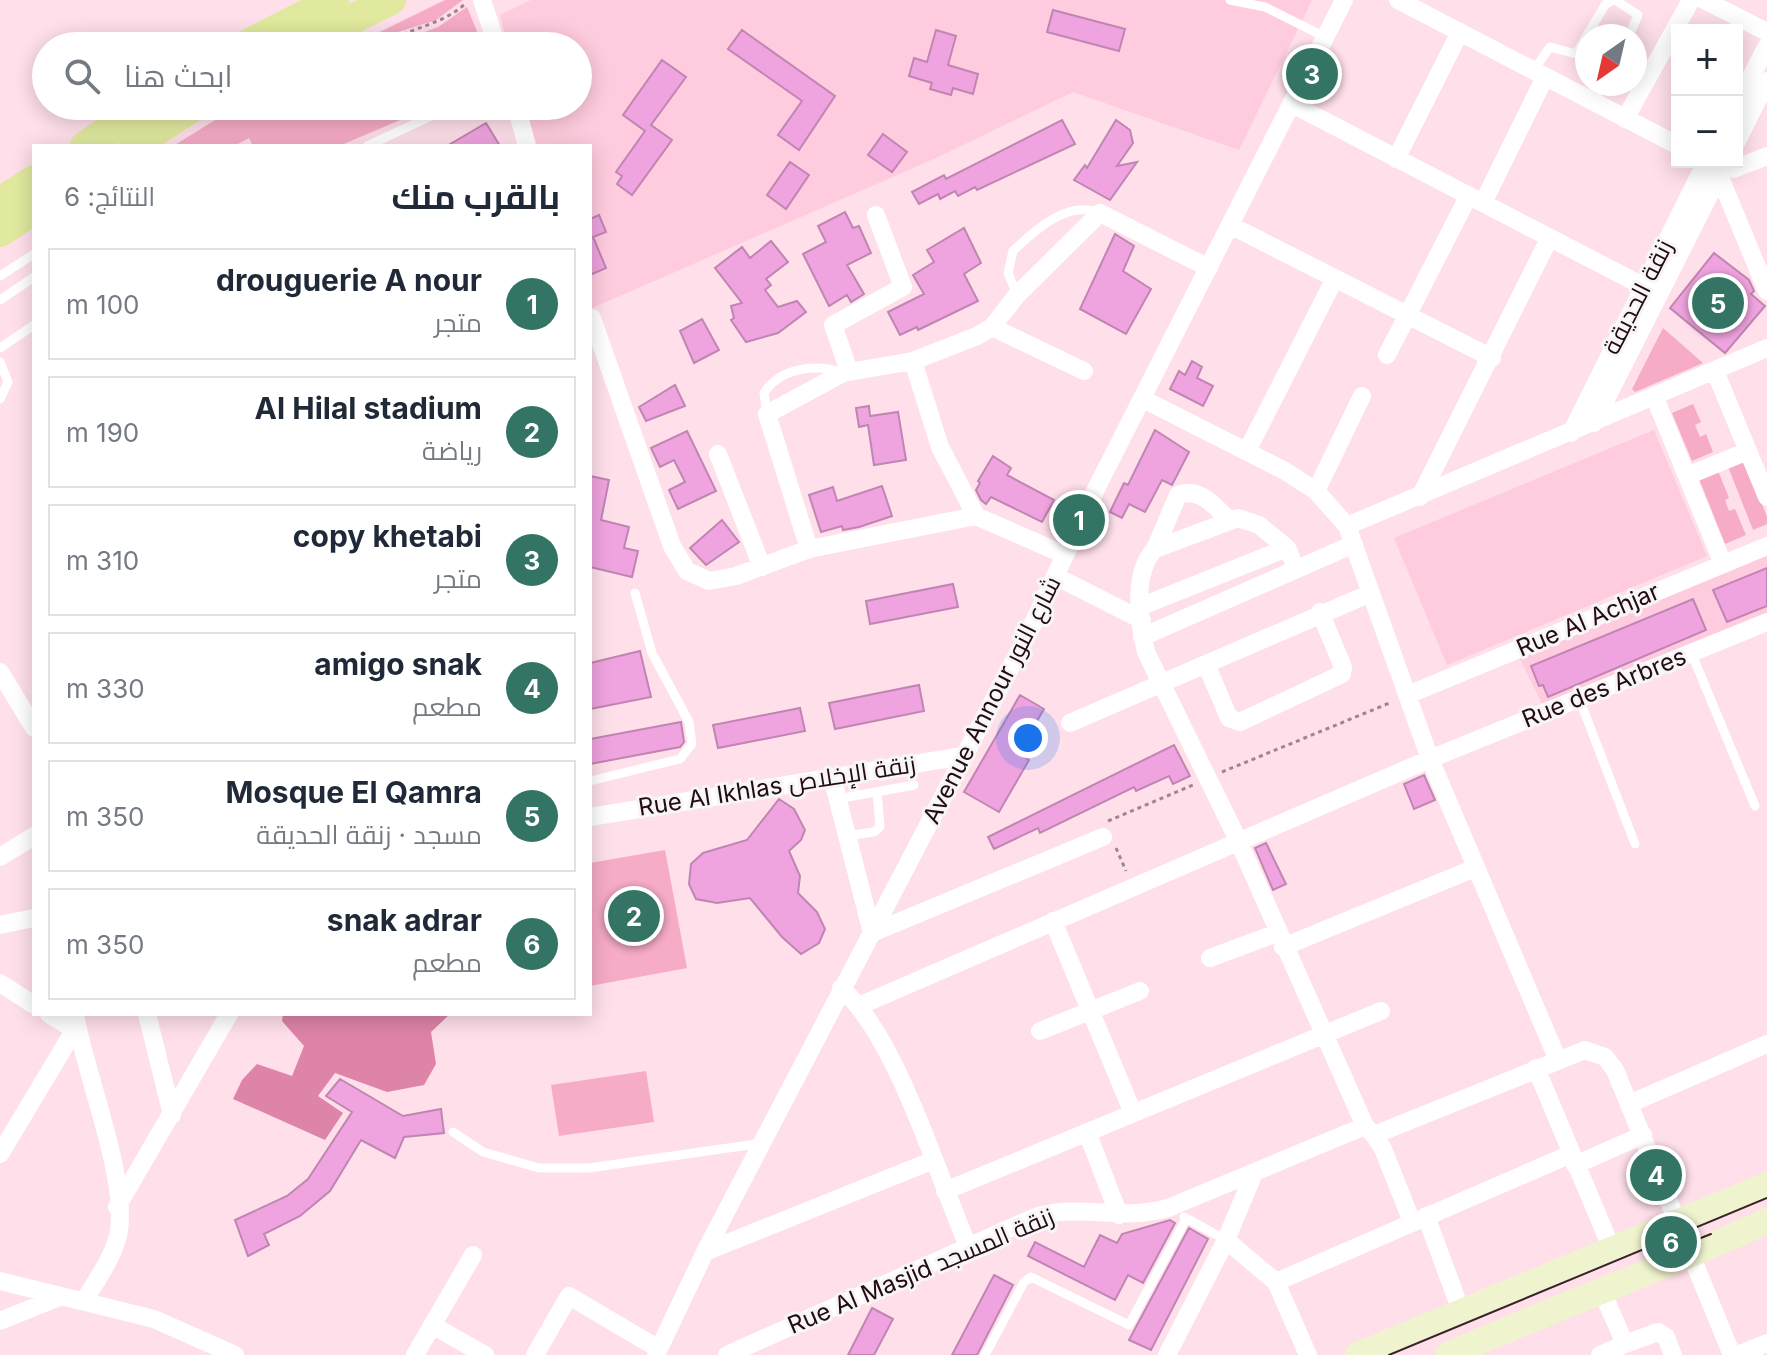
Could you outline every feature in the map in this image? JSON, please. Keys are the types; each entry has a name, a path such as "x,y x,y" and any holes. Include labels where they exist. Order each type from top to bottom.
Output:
{"main road":[{"path":"271,32 334,0"},
{"path":"326,32 391,0"},
{"path":"93,144 150,129"},
{"path":"0,202 32,181"},
{"path":"0,232 32,211"},
{"path":"1358,1355 1613,1252 1767,1185"},
{"path":"1448,1355 1601,1289 1692,1256 1767,1221"}],"street":[{"path":"482,0 492,32"},
{"name":"Avenue Annour شارع النور","path":"658,1352 705,1252 1055,576 1344,0"},
{"path":"1398,0 1671,142"},
{"path":"1625,119 1691,0"},
{"path":"1704,0 1767,32"},
{"path":"1396,159 1460,32"},
{"path":"1741,96 1767,46"},
{"path":"1387,355 1476,200 1539,74"},
{"path":"1743,129 1767,81"},
{"path":"1292,104 1643,286"},
{"path":"520,120 526,144"},
{"path":"1743,165 1767,156"},
{"name":"زنقة الحديقة","path":"1571,433 1643,286 1716,168"},
{"name":"زنقة الحديقة","path":"1594,423 1716,168"},
{"path":"1718,168 1764,270 1767,291"},
{"path":"809,549 767,414 846,372 913,361 992,327 1017,295 1100,213 1209,268"},
{"path":"846,372 833,325 903,287 876,215"},
{"path":"1230,225 1492,358"},
{"path":"1420,497 1549,239"},
{"path":"1247,451 1335,278"},
{"path":"592,318 641,464 672,546 687,571 709,581 762,567 809,549 976,516 1065,555"},
{"path":"992,327 1084,371"},
{"path":"1347,526 1767,348"},
{"path":"913,361 940,447 976,516"},
{"path":"1715,371 1767,497"},
{"path":"1316,491 1362,396"},
{"path":"1655,398 1723,564"},
{"path":"1143,399 1247,451 1316,491 1347,526 1436,756 1475,868 1557,1058"},
{"path":"1687,476 1748,451"},
{"path":"718,454 762,567"},
{"path":"1229,520 1201,495 1193,492 1178,495 1155,549 1143,565 1142,621 1162,685 1238,840 1324,1036 1370,1131 1419,1219 1461,1311"},
{"path":"1155,549 1229,520 1250,521 1287,548 1298,570"},
{"path":"1055,576 1142,621 1298,570 1354,544"},
{"name":"Rue Al Achjar","path":"1410,694 1767,546"},
{"path":"1142,621 1287,548"},
{"path":"1070,723 1162,685 1320,612 1371,593"},
{"path":"1206,664 1227,714 1237,722 1336,680 1344,671 1320,612"},
{"name":"Rue des Arbres","path":"861,1005 1436,756 1767,622"},
{"path":"0,672 32,725"},
{"path":"17,700 32,692"},
{"name":"Rue Al Ikhlas زنقة الإخلاص","path":"592,817 963,756"},
{"path":"832,777 872,933 1108,836"},
{"path":"0,857 32,837"},
{"path":"1210,958 1280,940 1475,868"},
{"path":"0,925 32,918"},
{"path":"1053,921 1133,1113"},
{"path":"0,983 32,1004"},
{"path":"841,988 861,1005 883,1044 968,1246"},
{"path":"1040,1031 1140,991"},
{"path":"945,1191 1381,1011"},
{"path":"54,1016 76,1025"},
{"path":"147,1016 172,1115"},
{"path":"212,1016 217,1034"},
{"path":"117,1207 228,1016"},
{"path":"0,1154 76,1025"},
{"path":"76,1025 114,1174 120,1219 113,1250 84,1301"},
{"path":"1767,1044 1629,1104 1734,1355 1767,1343"},
{"name":"Rue Al Masjid زنقة المسجد","path":"727,1355 751,1350 968,1246 1051,1212 1065,1210 1140,1216 1168,1208 1557,1058 1585,1050 1599,1053 1615,1070 1629,1104"},
{"path":"1536,1068 1613,1252"},
{"path":"0,1115 17,1126"},
{"path":"1087,1132 1119,1215"},
{"path":"1276,1282 1419,1219 1643,1135"},
{"path":"705,1252 934,1160"},
{"path":"1167,1355 1226,1240 1254,1173"},
{"path":"1226,1240 1276,1282 1308,1355"},
{"path":"415,1355 473,1255"},
{"path":"0,1281 154,1319 226,1354"},
{"path":"1601,1289 1625,1344"},
{"path":"0,1321 62,1296"},
{"path":"535,1355 569,1296 658,1352"},
{"path":"432,1325 485,1355"},
{"path":"1600,1355 1658,1332 1666,1337 1673,1355"}],"lane":[{"path":"1230,0 1265,7 1325,37"},
{"path":"1596,24 1605,5 1614,0 1638,15 1634,24"},
{"path":"1539,74 1550,47 1575,55"},
{"path":"1593,102 1596,96"},
{"path":"371,144 423,120"},
{"path":"1017,295 1008,273 1013,251 1070,210 1087,207 1100,213"},
{"path":"0,276 32,255"},
{"path":"0,300 32,278"},
{"path":"0,348 32,326"},
{"path":"0,362 8,382 0,399"},
{"path":"592,781 680,759 692,744 689,722 652,653 635,593"},
{"path":"1691,652 1755,806"},
{"path":"1579,698 1635,844"},
{"path":"837,799 914,785"},
{"path":"846,836 874,832 880,827 877,792"},
{"path":"453,1132 494,1156 539,1168 589,1168 763,1143"},
{"path":"1168,1208 1226,1240"},
{"path":"985,1355 1024,1282 1031,1277 1129,1325 1186,1219"}],"path":[{"path":"411,32 434,25 472,0"},
{"path":"1133,885 1108,836 1209,778 1410,694"}],"shaded area":[{"path":"445,0 463,0 436,20 398,32 380,32"},
{"path":"531,0 1312,0 1239,150 1073,92 936,158 592,308 592,144 536,144 529,120 592,120 592,32 504,32 500,15"},
{"path":"467,7 477,32 425,32 438,27"},
{"path":"215,120 400,120 344,144 252,144 249,138 238,144 176,144"},
{"path":"1663,328 1703,363 1635,392 1632,389"},
{"path":"1693,404 1701,422 1695,425 1700,437 1706,434 1713,452 1692,461 1672,413"},
{"path":"1654,430 1707,556 1447,665 1394,538"},
{"path":"1744,458 1767,517 1767,524 1753,530 1727,464"},
{"path":"1717,468 1729,498 1725,500 1729,511 1735,509 1746,535 1725,544 1698,476"},
{"path":"1767,550 1767,618 1543,706 1517,653"},
{"path":"665,850 687,968 592,986 592,863"},
{"path":"283,1016 448,1016 431,1032 436,1064 424,1085 387,1092 335,1073 318,1096 343,1113 325,1140 233,1099 242,1080 257,1064 292,1076 304,1046 282,1021"},
{"path":"646,1071 654,1122 559,1136 551,1085"}],"building":[{"path":"1053,10 1125,29 1119,51 1047,32"},
{"path":"742,30 835,96 799,150 778,135 802,101 728,49"},
{"path":"936,30 956,36 948,65 978,74 973,94 953,88 951,95 930,89 932,83 909,76 914,58 927,62"},
{"path":"662,60 686,77 651,125 672,140 632,195 617,184 622,176 616,172 645,131 623,115"},
{"path":"1062,120 1075,144 958,196 955,191 940,199 938,194 919,204 912,192 944,175 946,179"},
{"path":"1116,120 1130,130 1133,143 1117,166 1137,162 1110,200 1074,180 1085,165 1087,168"},
{"path":"486,123 499,144 450,144"},
{"path":"883,134 907,152 892,172 868,155"},
{"path":"790,162 809,175 786,209 767,195"},
{"path":"845,212 853,228 859,226 871,253 847,265 864,294 851,302 847,295 829,306 803,254 826,242 818,226"},
{"path":"599,215 606,232 593,237 606,268 592,274 592,218"},
{"path":"964,228 981,263 964,274 978,301 918,330 917,327 900,335 888,312 924,294 913,275 934,262 927,250"},
{"path":"1115,234 1134,246 1123,271 1151,289 1126,334 1080,309"},
{"path":"771,241 788,262 766,279 771,285 765,290 778,307 797,301 806,312 778,333 746,342 731,320 734,318 731,306 742,303 715,268 742,247 750,258"},
{"path":"1714,253 1749,280 1754,291 1751,294 1765,306 1725,353 1670,308"},
{"path":"702,319 719,350 694,363 680,331"},
{"path":"1192,361 1202,367 1197,378 1213,386 1203,406 1170,389 1179,371 1185,375"},
{"path":"675,385 685,406 646,421 639,407"},
{"path":"869,406 870,416 898,412 906,460 874,465 868,425 859,427 856,408"},
{"path":"1155,430 1189,452 1172,485 1162,480 1145,512 1129,504 1122,518 1110,512 1124,483 1128,485"},
{"path":"687,431 716,491 678,509 669,490 685,482 674,460 660,467 651,448"},
{"path":"993,456 1011,468 1007,475 1054,500 1042,522 991,497 986,504 981,500 976,490 978,481"},
{"path":"592,476 609,480 601,520 629,527 624,548 638,551 632,577 592,567"},
{"path":"882,486 892,516 859,527 843,530 842,526 821,532 809,495 833,487 837,501"},
{"path":"722,520 739,542 706,565 690,548"},
{"path":"1767,568 1767,606 1727,622 1713,590"},
{"path":"953,584 958,607 870,624 866,601"},
{"path":"1693,599 1706,630 1548,697 1543,685 1539,686 1531,666"},
{"path":"640,651 651,697 592,709 592,663"},
{"path":"919,685 924,711 835,729 829,703"},
{"path":"1020,695 1044,709 1018,753 1029,760 999,812 964,792"},
{"path":"800,708 805,731 718,748 713,725"},
{"path":"681,722 684,742 680,747 592,764 592,739"},
{"path":"1174,745 1190,776 1173,784 1169,776 1136,791 1134,787 1040,833 1038,828 994,849 988,837"},
{"path":"1424,775 1435,800 1414,809 1404,784"},
{"path":"779,799 794,809 805,830 801,840 789,851 800,876 798,893 817,912 825,929 819,943 801,954 782,937 750,898 717,903 696,899 689,884 691,864 703,853 747,840"},
{"path":"1266,843 1286,884 1273,890 1255,848"},
{"path":"340,1079 403,1116 441,1109 444,1133 404,1137 395,1158 361,1140 330,1191 300,1216 264,1234 269,1245 248,1256 235,1220 287,1196 308,1179 352,1112 326,1096"},
{"path":"1170,1220 1175,1223 1143,1283 1128,1275 1115,1300 1028,1256 1035,1242 1084,1267 1100,1235 1117,1243 1122,1234"},
{"path":"1189,1228 1208,1239 1151,1350 1129,1340"},
{"path":"994,1275 1013,1285 977,1355 952,1355"},
{"path":"872,1308 893,1319 874,1355 848,1355"}],"tram line":[{"path":"1389,1355 1767,1198"},
{"path":"1655,1256 1711,1234"}],"place":[{"name":"copy khetabi","path":"1312,74"},
{"name":"Mosque El Qamra","path":"1718,303"},
{"name":"drouguerie A nour","path":"1079,520"},
{"name":"Al Hilal stadium","path":"634,916"},
{"name":"amigo snak","path":"1656,1175"},
{"name":"snak adrar","path":"1671,1242"}]}
